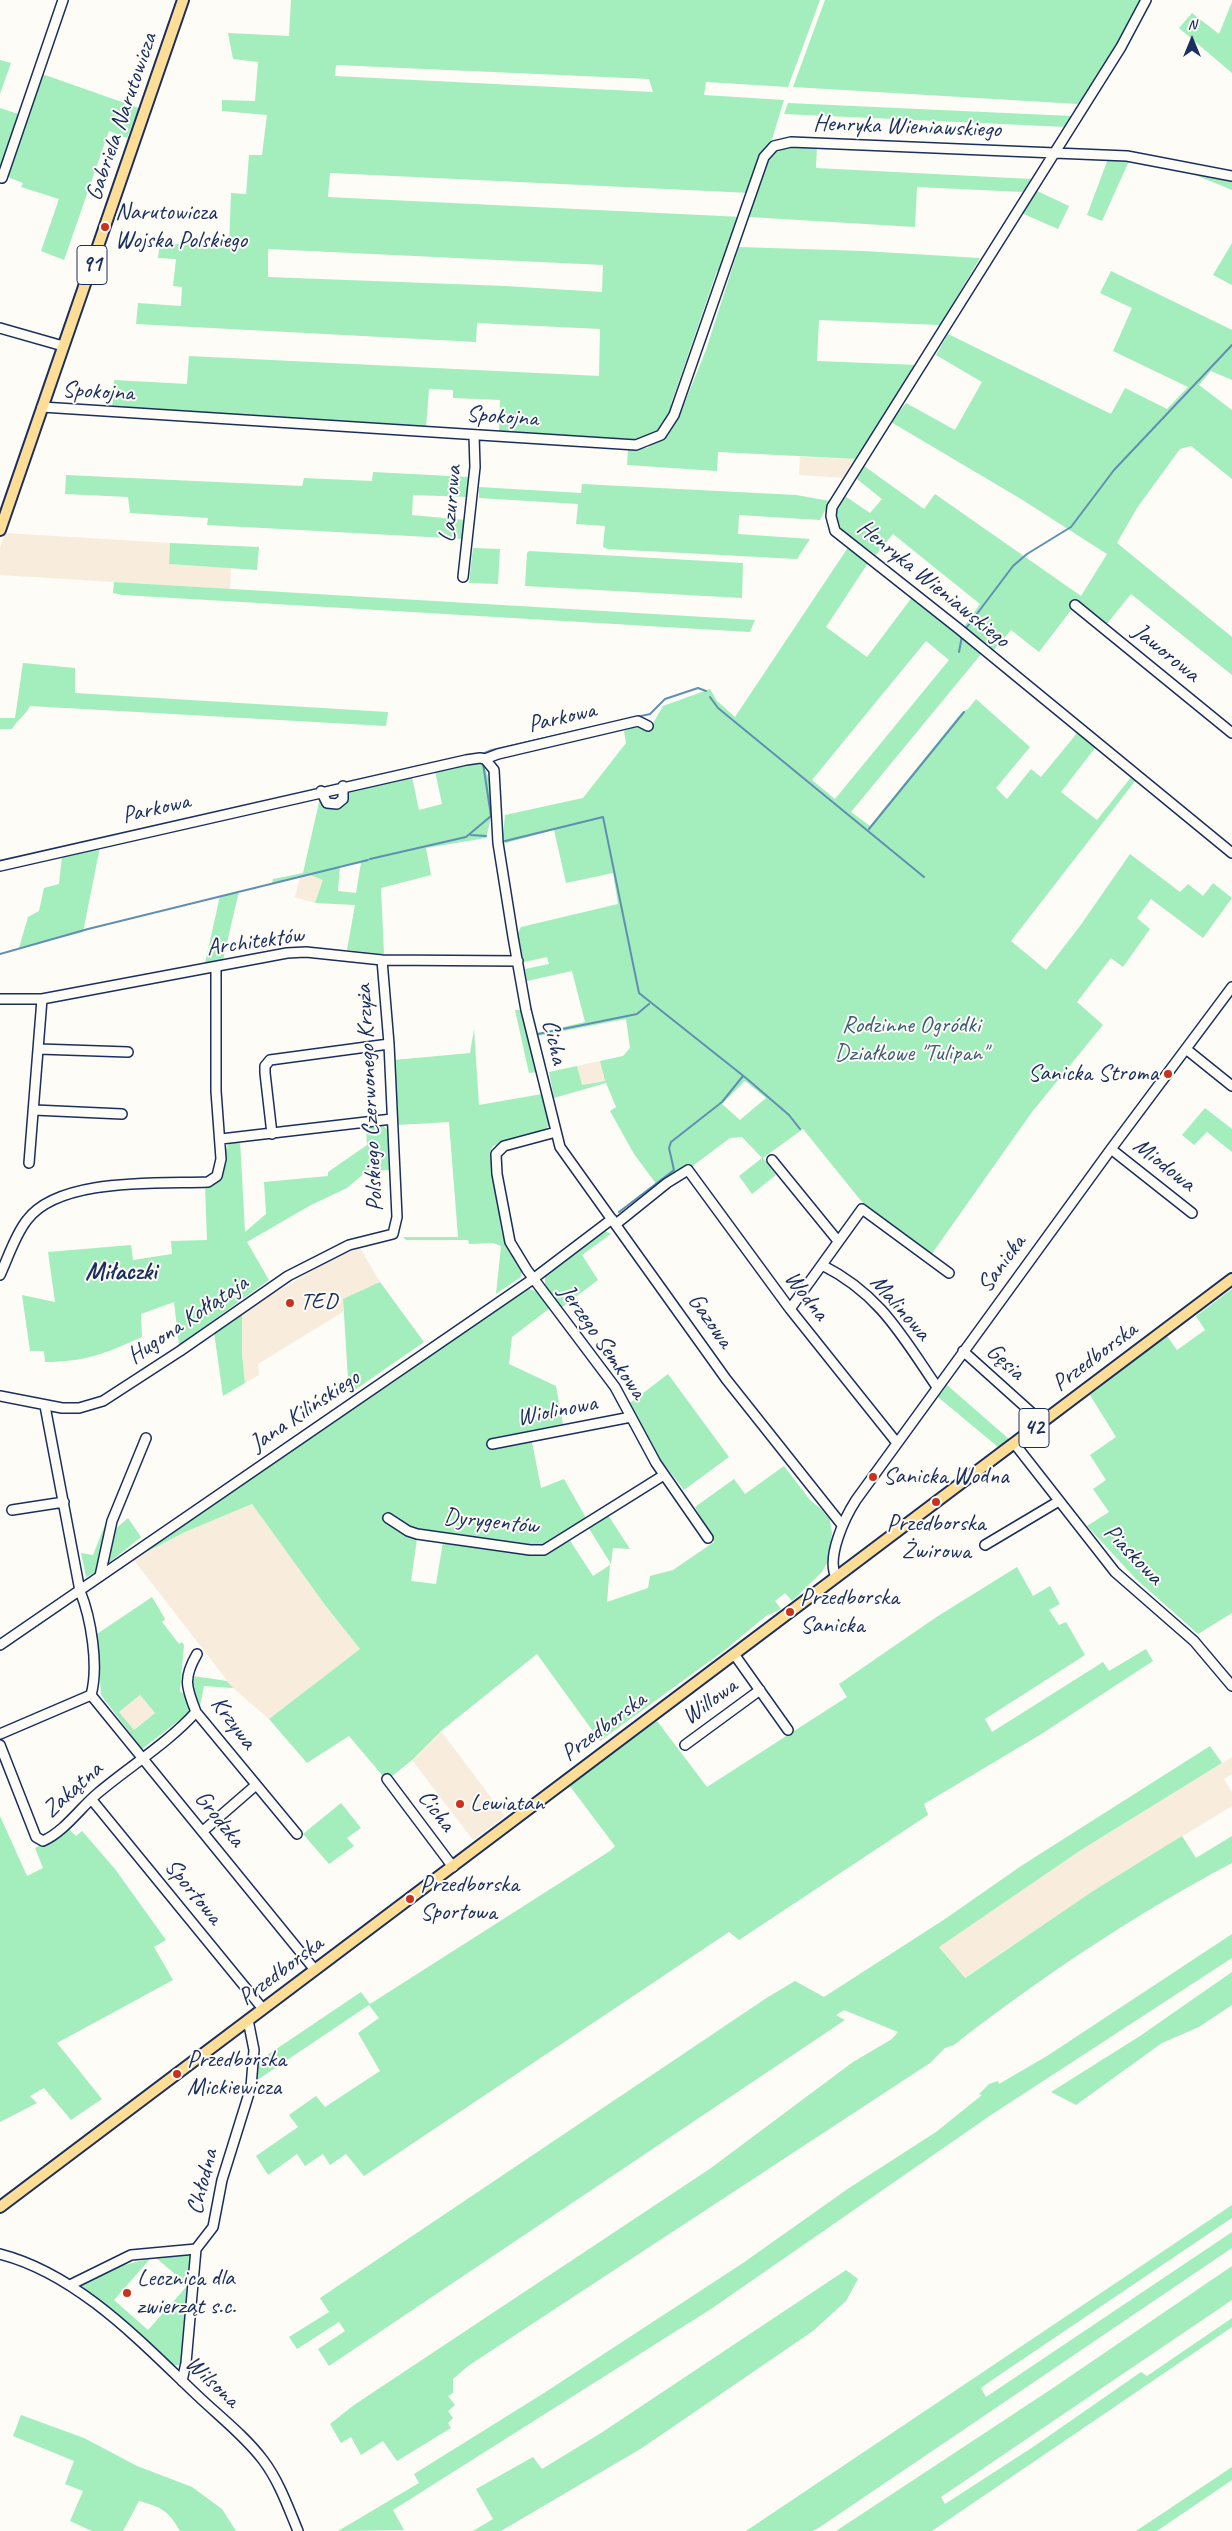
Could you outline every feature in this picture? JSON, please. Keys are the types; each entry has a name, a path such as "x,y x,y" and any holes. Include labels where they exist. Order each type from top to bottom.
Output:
{"main road":[{"name":"Gabriela Narutowicza","path":"0,530 183,0"},
{"name":"Przedborska","path":"0,2207 1232,1279"}],"street":[{"path":"2,178 63,0"},
{"name":"Henryka Wieniawskiego","path":"1146,0 1120,47 832,507 831,516 835,531 966,634 1232,853"},
{"name":"Henryka Wieniawskiego","path":"764,157 774,146 791,142 1053,153"},
{"path":"1053,153 1127,156 1232,176"},
{"name":"Spokojna","path":"42,407 636,445 661,435 678,406 764,157"},
{"path":"0,328 63,346"},
{"name":"Lazurowa","path":"463,577 475,467 474,435"},
{"name":"Jaworowa","path":"1075,605 1232,733"},
{"name":"Parkowa","path":"0,866 343,786 466,760 480,758 488,761 498,754 638,721 648,726"},
{"name":"Cicha","path":"488,761 494,770 498,844 526,1010 556,1132"},
{"path":"321,791 327,803 337,804 343,799 343,786"},
{"name":"Architektów","path":"0,999 42,999 306,952 382,960 518,961"},
{"name":"Polskiego Czerwonego Krzyża","path":"382,960 389,1044 397,1217 393,1234"},
{"path":"0,1275 26,1220 40,1208 66,1194 84,1189 118,1185 208,1182 217,1176 221,1159 221,1139 216,1091 216,967"},
{"name":"Sanicka","path":"836,1577 834,1567 842,1525 850,1508 1110,1149 1232,987"},
{"path":"29,1163 42,999"},
{"path":"272,1134 265,1073 270,1060 389,1044"},
{"path":"1186,1048 1232,1086"},
{"path":"39,1049 128,1052"},
{"path":"34,1110 122,1114"},
{"path":"221,1139 392,1119"},
{"path":"533,1279 508,1238 495,1158 498,1150 504,1146 556,1132"},
{"name":"Gazowa","path":"556,1132 564,1153 726,1380 842,1525"},
{"name":"Miodowa","path":"1110,1149 1192,1213"},
{"path":"772,1160 838,1241"},
{"name":"Jerzego Semkowa","path":"688,1170 533,1279 615,1387 664,1475 708,1538"},
{"name":"Wodna","path":"688,1170 790,1309 897,1443"},
{"path":"790,1309 862,1209 949,1272"},
{"name":"Hugona Kołłątaja","path":"0,1396 45,1406 79,1408 103,1401 288,1276 349,1245 393,1234"},
{"name":"Malinowa","path":"822,1265 844,1276 873,1299 894,1325 937,1387"},
{"name":"Jana Kilińskiego","path":"0,1646 533,1279"},
{"name":"Gęsia","path":"963,1351 1042,1422"},
{"path":"0,1734 91,1695 94,1677 89,1620 80,1591 45,1406"},
{"name":"Wiolinowa","path":"492,1444 630,1417"},
{"path":"100,1576 112,1522 146,1438"},
{"name":"Piaskowa","path":"1014,1443 1115,1572 1194,1641 1232,1686"},
{"name":"Dyrygentów","path":"388,1518 408,1531 417,1534 530,1550 544,1550 664,1475"},
{"path":"985,1545 1059,1501"},
{"path":"12,1510 64,1502"},
{"name":"Krzywa","path":"197,1654 187,1678 187,1689 196,1712 297,1834"},
{"path":"734,1654 788,1730"},
{"name":"Willowa","path":"684,1745 760,1690"},
{"name":"Grodzka","path":"91,1695 315,1970"},
{"name":"Zakątna","path":"0,1745 39,1841 47,1839 142,1757 184,1725 196,1712"},
{"name":"Cicha","path":"387,1779 453,1867"},
{"name":"Krzywa","path":"203,1831 256,1785"},
{"name":"Sportowa","path":"92,1800 263,2009"},
{"name":"Chłodna","path":"182,2381 196,2249 213,2227 222,2180 251,2087 254,2050 248,2020"},
{"path":"70,2285 131,2255 196,2249"},
{"name":"Wilsona","path":"0,2254 25,2262 70,2285 91,2299 182,2381 262,2459 278,2487 298,2531"}],"shaded area":[{"path":"800,457 857,459 846,478 799,475"},
{"path":"5,533 170,543 169,564 231,568 230,589 0,575 0,548"},
{"path":"310,875 324,880 315,903 295,897 300,877"},
{"path":"600,1061 605,1081 581,1085 577,1066"},
{"path":"360,1248 380,1282 344,1299 343,1312 258,1364 259,1375 245,1383 242,1355 242,1312 336,1257"},
{"path":"252,1504 325,1605 360,1649 269,1719 233,1688 133,1559 185,1532"},
{"path":"140,1695 155,1713 133,1730 119,1712"},
{"path":"441,1731 505,1816 473,1840 412,1760"},
{"path":"1232,1757 1232,1774 1224,1779 1232,1792 1232,1806 1093,1891 964,1978 939,1946 1081,1850"}],"green space":[{"path":"291,0 820,0 788,87 706,82 704,95 784,100 769,149 750,193 330,173 328,197 742,217 722,273 717,271 671,404 674,406 663,430 642,441 499,432 500,400 453,398 453,390 429,389 426,428 112,410 114,380 187,384 189,356 599,376 600,329 477,323 476,342 136,324 138,303 181,306 182,287 173,286 176,259 158,258 160,243 229,247 231,193 246,194 249,155 262,155 267,115 222,111 222,100 255,101 258,62 233,59 228,33 289,36","holes":["336,65 649,79 653,92 335,76","268,249 603,265 602,292 505,286 268,277"]},
{"path":"825,0 1141,0 1106,63 1078,104 793,87"},
{"path":"1232,2 1232,73 1179,28 1192,13 1219,34"},
{"path":"0,60 11,63 0,94"},
{"path":"42,74 139,108 127,138 109,131 64,260 41,251 59,199 21,187 23,183 10,178 7,173"},
{"path":"788,103 1071,116 1066,127 784,114"},
{"path":"0,108 21,115 0,175"},
{"path":"780,146 817,146 816,168 1032,179 1023,192 917,187 915,227 749,217 769,158"},
{"path":"1108,159 1129,161 1102,221 1087,215"},
{"path":"1188,172 1232,179 1232,190"},
{"path":"1035,190 1069,206 1058,229 1019,212"},
{"path":"1232,243 1232,285 1213,275"},
{"path":"739,247 863,251 980,258 940,325 819,320 817,361 918,365 857,459 718,452 717,471 627,465 628,450 647,448 666,435 678,419 706,350"},
{"path":"1111,271 1232,330 1232,380 1211,371 1199,385 1232,410 1232,479 1191,446 1180,449 1137,508 1117,543 1232,637 1232,675 1131,594 1106,625 1078,601 1039,652 1011,630 994,650 964,627 980,604 893,534 876,555 839,529 834,520 837,506 845,496 870,513 882,499 857,479 864,466 924,509 935,494 1081,596 1107,554 1021,499 891,422 906,403 955,430 982,382 936,355 948,334 1111,414 1125,388 1167,409 1188,387 1113,351 1132,308 1100,293"},
{"path":"373,472 469,477 468,497 413,495 412,515 466,520 465,539 207,525 208,518 130,513 128,497 65,494 66,475 302,486 304,478 372,481"},
{"path":"582,484 796,495 830,501 820,520 739,515 738,534 810,539 797,559 607,549 603,547 605,526 576,524 578,504 479,498 479,487 581,493"},
{"path":"170,543 259,547 257,570 169,564"},
{"name":"Rodzinne Ogródki Działkowe \"Tulipan\"","path":"849,546 868,563 826,627 867,657 913,596 982,653 851,812 870,826 962,712 968,709 976,699 1030,747 996,788 1007,799 1031,769 1041,777 1078,732 1095,748 1061,792 1097,820 1132,776 1136,780 1011,941 1046,970 1080,926 1130,854 1180,892 1188,884 1203,896 1213,883 1232,898 1203,938 1151,899 1137,918 1150,929 1123,967 1111,958 1077,1002 1103,1025 1032,1112 931,1255 862,1202 803,1129 763,1158 776,1175 752,1194 739,1176 762,1158 742,1137 730,1138 694,1165 692,1169 680,1170 657,1185 634,1154 610,1111 616,1107 606,1083 554,1098 549,1072 577,1066 582,1085 605,1081 600,1061 623,1056 630,1048 626,1019 537,1036 537,1033 585,1022 572,971 527,981 525,969 549,964 547,957 524,962 517,935 521,927 618,904 613,873 566,883 554,830 502,844 505,815 583,798 626,743 624,731 639,725 652,725 663,706 710,689 717,701 735,717","holes":["926,641 949,660 835,799 812,780","745,1081 766,1098 740,1120 722,1104"]},
{"path":"473,548 500,549 498,584 469,583"},
{"path":"529,551 743,563 742,598 525,586 527,553"},
{"path":"114,582 755,620 750,632 123,595 113,593"},
{"path":"23,663 75,668 75,693 388,712 386,726 30,706 12,729 0,729 0,718 15,718"},
{"path":"469,763 482,764 490,781 492,800 492,810 486,838 426,848 431,875 381,888 384,954 347,950 355,905 315,903 323,880 310,875 272,884 273,879 303,873 320,798 328,805 339,806 348,788 412,777 419,810 442,804 435,771","holes":["361,863 356,893 338,891 340,866"]},
{"path":"100,847 83,932 19,948 28,917 39,911 44,888 59,884 62,855"},
{"path":"239,891 223,960 205,963 220,896"},
{"path":"515,1010 523,1010 538,1072 529,1073"},
{"path":"474,1029 479,1105 542,1094 550,1124 546,1129 493,1146 490,1152 502,1234 522,1270 521,1277 496,1294 501,1246 493,1243 469,1244 468,1240 406,1240 403,1237 458,1237 449,1122 397,1125 394,1060 470,1053"},
{"path":"1205,1108 1232,1129 1232,1152 1207,1132 1194,1145 1182,1135"},
{"path":"382,1124 389,1132 390,1170 367,1171 347,1188 311,1205 247,1242 269,1280 179,1345 174,1302 141,1314 142,1337 95,1356 59,1362 45,1362 44,1351 30,1351 22,1295 55,1302 48,1252 131,1245 133,1260 172,1254 171,1241 207,1240 205,1186 214,1182 222,1173 229,1143 240,1140 245,1232 266,1214 264,1182 328,1176 328,1172 367,1145 366,1125"},
{"path":"603,1230 611,1234 582,1255 598,1280 561,1308 545,1287 545,1275"},
{"path":"380,1282 424,1342 349,1394 343,1299"},
{"path":"529,1289 538,1292 550,1308 512,1337 509,1364 556,1386 563,1424 493,1438 493,1445 532,1442 541,1488 564,1479 586,1518 555,1540 569,1539 593,1576 610,1565 607,1602 648,1588 650,1576 673,1570 714,1542 695,1507 734,1479 745,1494 784,1466 810,1500 830,1520 832,1534 828,1561 822,1572 792,1601 785,1593 775,1601 781,1609 766,1616 725,1650 600,1741 537,1654 441,1731 412,1760 391,1777 382,1775 349,1736 307,1763 269,1719 360,1649 325,1605 252,1504 185,1532 133,1559 398,1379 503,1304","holes":["417,1539 443,1542 436,1584 411,1581"]},
{"path":"1232,1289 1232,1613 1198,1634 1136,1579 1087,1526 1109,1512 1093,1489 1106,1480 1090,1455 1116,1437 1090,1395 1167,1336 1177,1350 1205,1330 1196,1316"},
{"path":"242,1312 242,1355 245,1383 223,1396 214,1332"},
{"path":"668,1374 729,1457 684,1490 650,1446 630,1403"},
{"path":"947,1385 1009,1439 998,1447 938,1397"},
{"path":"112,1507 115,1508 105,1533 96,1572 86,1577 81,1553 93,1555"},
{"path":"608,1515 630,1549 613,1548 611,1564 588,1527"},
{"path":"128,1518 141,1537 105,1566 113,1531"},
{"path":"1017,1567 1033,1596 1050,1586 1060,1604 1049,1610 1059,1625 1066,1622 1085,1655 985,1719 992,1732 1103,1662 1109,1671 1146,1649 1153,1661 1043,1733 924,1804 928,1815 739,1940 729,1932 364,2176 346,2154 330,2165 323,2154 305,2166 297,2154 268,2175 256,2156 298,2127 289,2115 316,2096 325,2107 380,2071 358,2033 379,2018 369,2005 256,2081 257,2062 361,1992 370,2004 610,1851 615,1846 569,1785 657,1721 707,1787 847,1697 839,1684 938,1616"},
{"path":"152,1597 165,1619 162,1622 179,1644 182,1642 184,1645 180,1691 186,1696 191,1711 142,1749 101,1695 97,1634","holes":["140,1695 155,1713 134,1730 119,1712"]},
{"path":"193,1676 227,1681 233,1688 204,1686 200,1706 192,1692"},
{"path":"1210,1746 1222,1763 1081,1850 939,1947 965,1978 1093,1891 1182,1836 1196,1858 1232,1836 1232,1863 1159,1904 1054,1971 954,2045 945,2048 930,2063 468,2366 453,2379 453,2393 448,2396 455,2405 448,2411 453,2418 448,2423 451,2428 397,2461 383,2441 361,2455 351,2437 341,2443 330,2424 354,2405 711,2168 853,2062 892,2039 898,2032 844,2010 836,2015 845,2020 329,2366 318,2349 345,2331 339,2322 297,2349 289,2337 329,2312 320,2298 768,1997 795,1981 824,1997 945,1919 1021,1866"},
{"path":"341,1803 361,1828 347,1838 354,1846 329,1864 303,1834"},
{"path":"0,1816 27,1876 43,1868 35,1848 50,1841 67,1827 76,1836 82,1831 115,1869 166,1940 154,1947 173,1980 57,2043 102,2099 71,2120 44,2088 30,2096 37,2103 0,2122"},
{"path":"1232,1934 1232,1958 991,2115 711,2309 393,2510 404,2530 338,2531 419,2483 414,2474 544,2393 743,2263 849,2188 936,2132 982,2095 979,2094 989,2084 998,2081 999,2084 1047,2056"},
{"path":"1232,1972 1232,2005 1199,2027 1162,2043 1076,2105 1051,2092 1140,2036"},
{"path":"1232,2205 1232,2218 981,2388 986,2397 1232,2232 1232,2248 820,2527 813,2531 746,2531"},
{"path":"190,2254 188,2285 156,2258"},
{"path":"150,2259 114,2300 148,2330 188,2285 183,2361 179,2365 173,2365 81,2285 114,2269"},
{"path":"1232,2266 1232,2300 941,2497 945,2504 1033,2447 1141,2372 1147,2376 1232,2318 1232,2327 932,2531 836,2531 1053,2388"},
{"path":"846,2270 858,2279 846,2301 813,2331 642,2448 501,2531 473,2531 493,2519 476,2489 533,2457 542,2469 601,2433"},
{"path":"21,2415 84,2438 137,2466 192,2487 222,2509 236,2531 180,2531 172,2518 163,2510 139,2501 123,2531 92,2531 70,2521 83,2491 65,2484 74,2461 13,2436"},
{"path":"1232,2467 1232,2480 1157,2531 1136,2531"}],"waterway":[{"path":"967,627 1013,566 1027,554 1071,527 1114,470 1232,345"},
{"path":"959,652 962,636"},
{"path":"482,754 492,750 650,714 665,699 698,688 706,691"},
{"path":"710,697 718,708 924,877"},
{"path":"869,829 964,712"},
{"path":"370,859 466,837 491,816 483,763"},
{"path":"505,841 603,817 639,993 746,1078 789,1115 800,1129"},
{"path":"471,835 486,836"},
{"path":"0,954 88,929 368,860"},
{"path":"538,1034 637,1014 649,1004"},
{"path":"619,1212 674,1170 669,1148 671,1142 722,1102 743,1076"}],"place":[{"name":"Narutowicza Wojska Polskiego","path":"105,227"},
{"name":"Sanicka Stroma","path":"1168,1074"},
{"name":"TED","path":"290,1303"},
{"name":"Sanicka Wodna","path":"873,1477"},
{"name":"Przedborska Żwirowa","path":"936,1502"},
{"name":"Przedborska Sanicka","path":"790,1612"},
{"name":"Lewiatan","path":"460,1804"},
{"name":"Przedborska Sportowa","path":"410,1899"},
{"name":"Przedborska Mickiewicza","path":"177,2074"},
{"name":"Lecznica dla zwierząt s.c.","path":"127,2293"}],"district":[{"name":"Miłaczki","path":"121,1272"}]}
